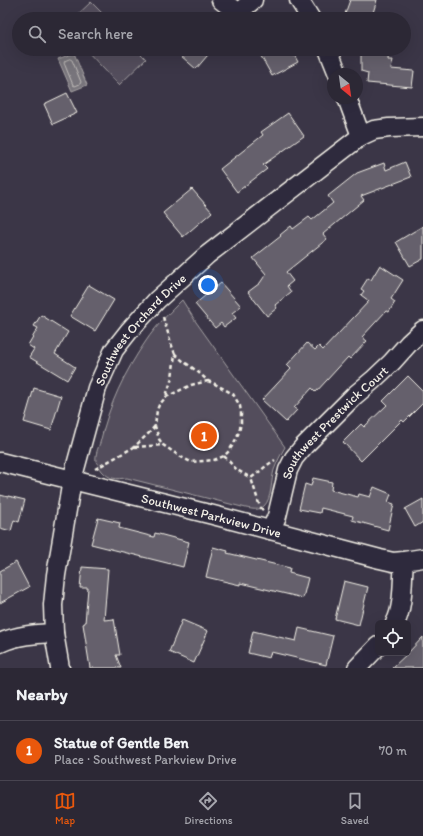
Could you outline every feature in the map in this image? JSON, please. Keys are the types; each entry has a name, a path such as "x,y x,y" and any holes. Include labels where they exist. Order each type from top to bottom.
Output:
{"street":[{"path":"221,0 237,12"},
{"path":"239,12 253,0"},
{"path":"299,0 307,12"},
{"path":"331,56 336,68"},
{"path":"349,104 361,136"},
{"name":"Southwest Orchard Drive","path":"60,668 54,633 53,605 56,575 72,480 97,388 114,350 157,300 207,255 361,136 374,130 423,127"},
{"name":"Southwest Prestwick Court","path":"274,523 288,470 294,458 354,396 392,362 423,330"},
{"name":"Southwest Parkview Drive","path":"0,462 72,480 274,523 380,559 394,562 423,558"},
{"path":"397,620 401,609 404,561"},
{"path":"0,643 19,636 54,633"},
{"path":"357,668 375,649"}],"path":[{"path":"157,300 168,329 175,354 172,378 166,397"},
{"path":"175,354 208,381 233,394 240,406 241,423 239,432 229,451 224,456 214,460 191,462 163,445 159,439 156,426 157,410 159,405 166,397 191,385 208,381"},
{"path":"93,470 134,447 156,426"},
{"path":"134,447 163,445"},
{"path":"224,456 237,470 251,478 261,509 274,523"},
{"path":"251,478 267,464 280,457 294,458"}],"shaded area":[{"path":"91,2 101,12 80,12"},
{"path":"92,56 143,56 146,59 119,85"},
{"path":"182,300 285,447 274,470 269,499 260,509 246,508 127,478 116,479 105,474 96,461 97,452 108,416 124,377 150,335"}],"water":[{"path":"66,56 75,56 87,85 72,91 58,59"}],"building":[{"path":"350,0 377,0 373,12 346,12"},
{"path":"181,56 207,56 196,69"},
{"path":"261,56 295,56 298,62 272,76"},
{"path":"361,56 388,56 388,60 393,60 391,69 414,71 412,87 367,83 368,73 363,72 363,68 361,68"},
{"path":"67,93 77,113 53,124 44,104"},
{"path":"288,113 304,136 263,165 267,169 237,192 220,169 263,135 261,132"},
{"path":"405,162 411,177 361,196 364,200 323,234 327,239 286,272 293,281 287,286 291,292 275,305 277,308 267,316 248,292 260,283 266,274 253,258 281,236 280,235 291,226 293,229 309,217 312,220 333,203 328,196 357,173 384,163 386,170"},
{"path":"192,189 212,212 183,237 163,213"},
{"path":"423,226 423,259 410,266 396,242"},
{"path":"380,265 403,280 391,299 395,302 389,312 386,311 362,337 367,341 350,359 348,357 316,392 312,388 294,408 297,410 286,422 262,400 291,369 287,365 307,343 315,350 319,346 323,350 369,301 361,295 364,291 361,289 368,278 371,280"},
{"path":"221,283 241,306 232,313 236,318 224,327 221,323 215,328 195,304"},
{"path":"89,285 114,300 95,331 70,316"},
{"path":"41,315 68,332 55,354 75,367 67,380 29,357 34,349 28,345 38,328 34,326"},
{"path":"408,376 423,391 423,403 404,422 402,420 361,461 343,442 361,424 364,427 387,405 383,401"},
{"path":"34,388 61,396 51,430 24,422"},
{"path":"313,478 332,482 331,490 358,497 359,494 370,497 374,487 391,494 388,502 394,504 388,530 352,520 353,516 321,508 320,513 299,509 305,484 311,486"},
{"path":"0,495 25,500 19,522 14,520 11,531 0,528"},
{"path":"423,499 423,522 415,527 405,509"},
{"path":"98,518 120,523 119,528 154,537 155,533 189,542 183,567 91,544"},
{"path":"213,547 228,551 227,553 290,568 289,573 308,578 303,598 240,583 240,585 206,577"},
{"path":"16,562 29,587 0,603 0,571"},
{"path":"82,567 108,569 104,620 114,619 120,655 116,655 121,668 90,668 83,624 85,623 88,588 80,588"},
{"path":"344,581 368,587 359,625 335,619"},
{"path":"182,620 208,631 194,663 169,652"},
{"path":"299,628 333,636 326,665 271,652 269,658 248,653 253,631 296,641"},
{"path":"423,637 423,668 392,668 405,656 411,656 411,650"}],"place":[{"name":"Statue of Gentle Ben","path":"204,436"}]}
